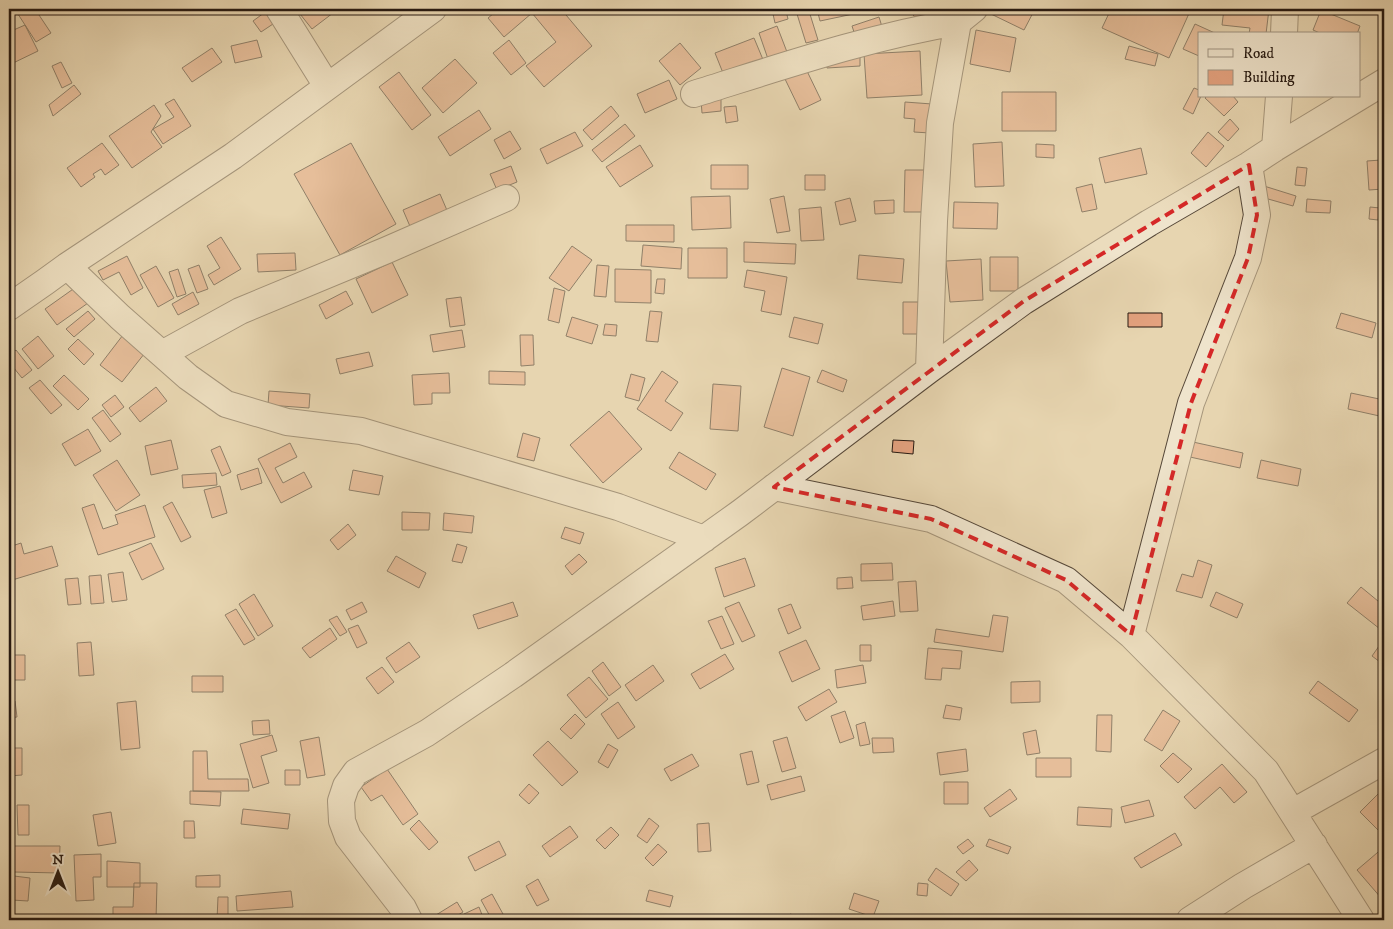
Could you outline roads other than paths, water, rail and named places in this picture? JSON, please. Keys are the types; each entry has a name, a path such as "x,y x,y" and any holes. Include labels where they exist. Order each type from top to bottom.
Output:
{"street":[{"path":"279,9 327,86"},
{"path":"9,307 67,266 233,156 433,9"},
{"path":"1284,32 1285,9"},
{"path":"694,94 817,56 966,16 940,123 934,221 929,370"},
{"path":"1360,97 1384,82"},
{"path":"1275,148 1279,98"},
{"path":"409,920 403,908 348,837 342,821 341,801 346,786 356,772 435,728 513,675 704,539 1024,301 1149,223 1249,165 1358,98"},
{"path":"1131,635 1191,403 1248,258 1257,215 1249,165"},
{"path":"162,354 240,310 387,250 506,198"},
{"path":"67,266 188,378 226,404 287,422 361,431 390,439 618,507 704,539"},
{"path":"774,487 931,519 1066,580 1131,635 1266,771 1361,920"},
{"path":"1293,812 1384,761"},
{"path":"1190,920 1243,886 1314,845"}]}
